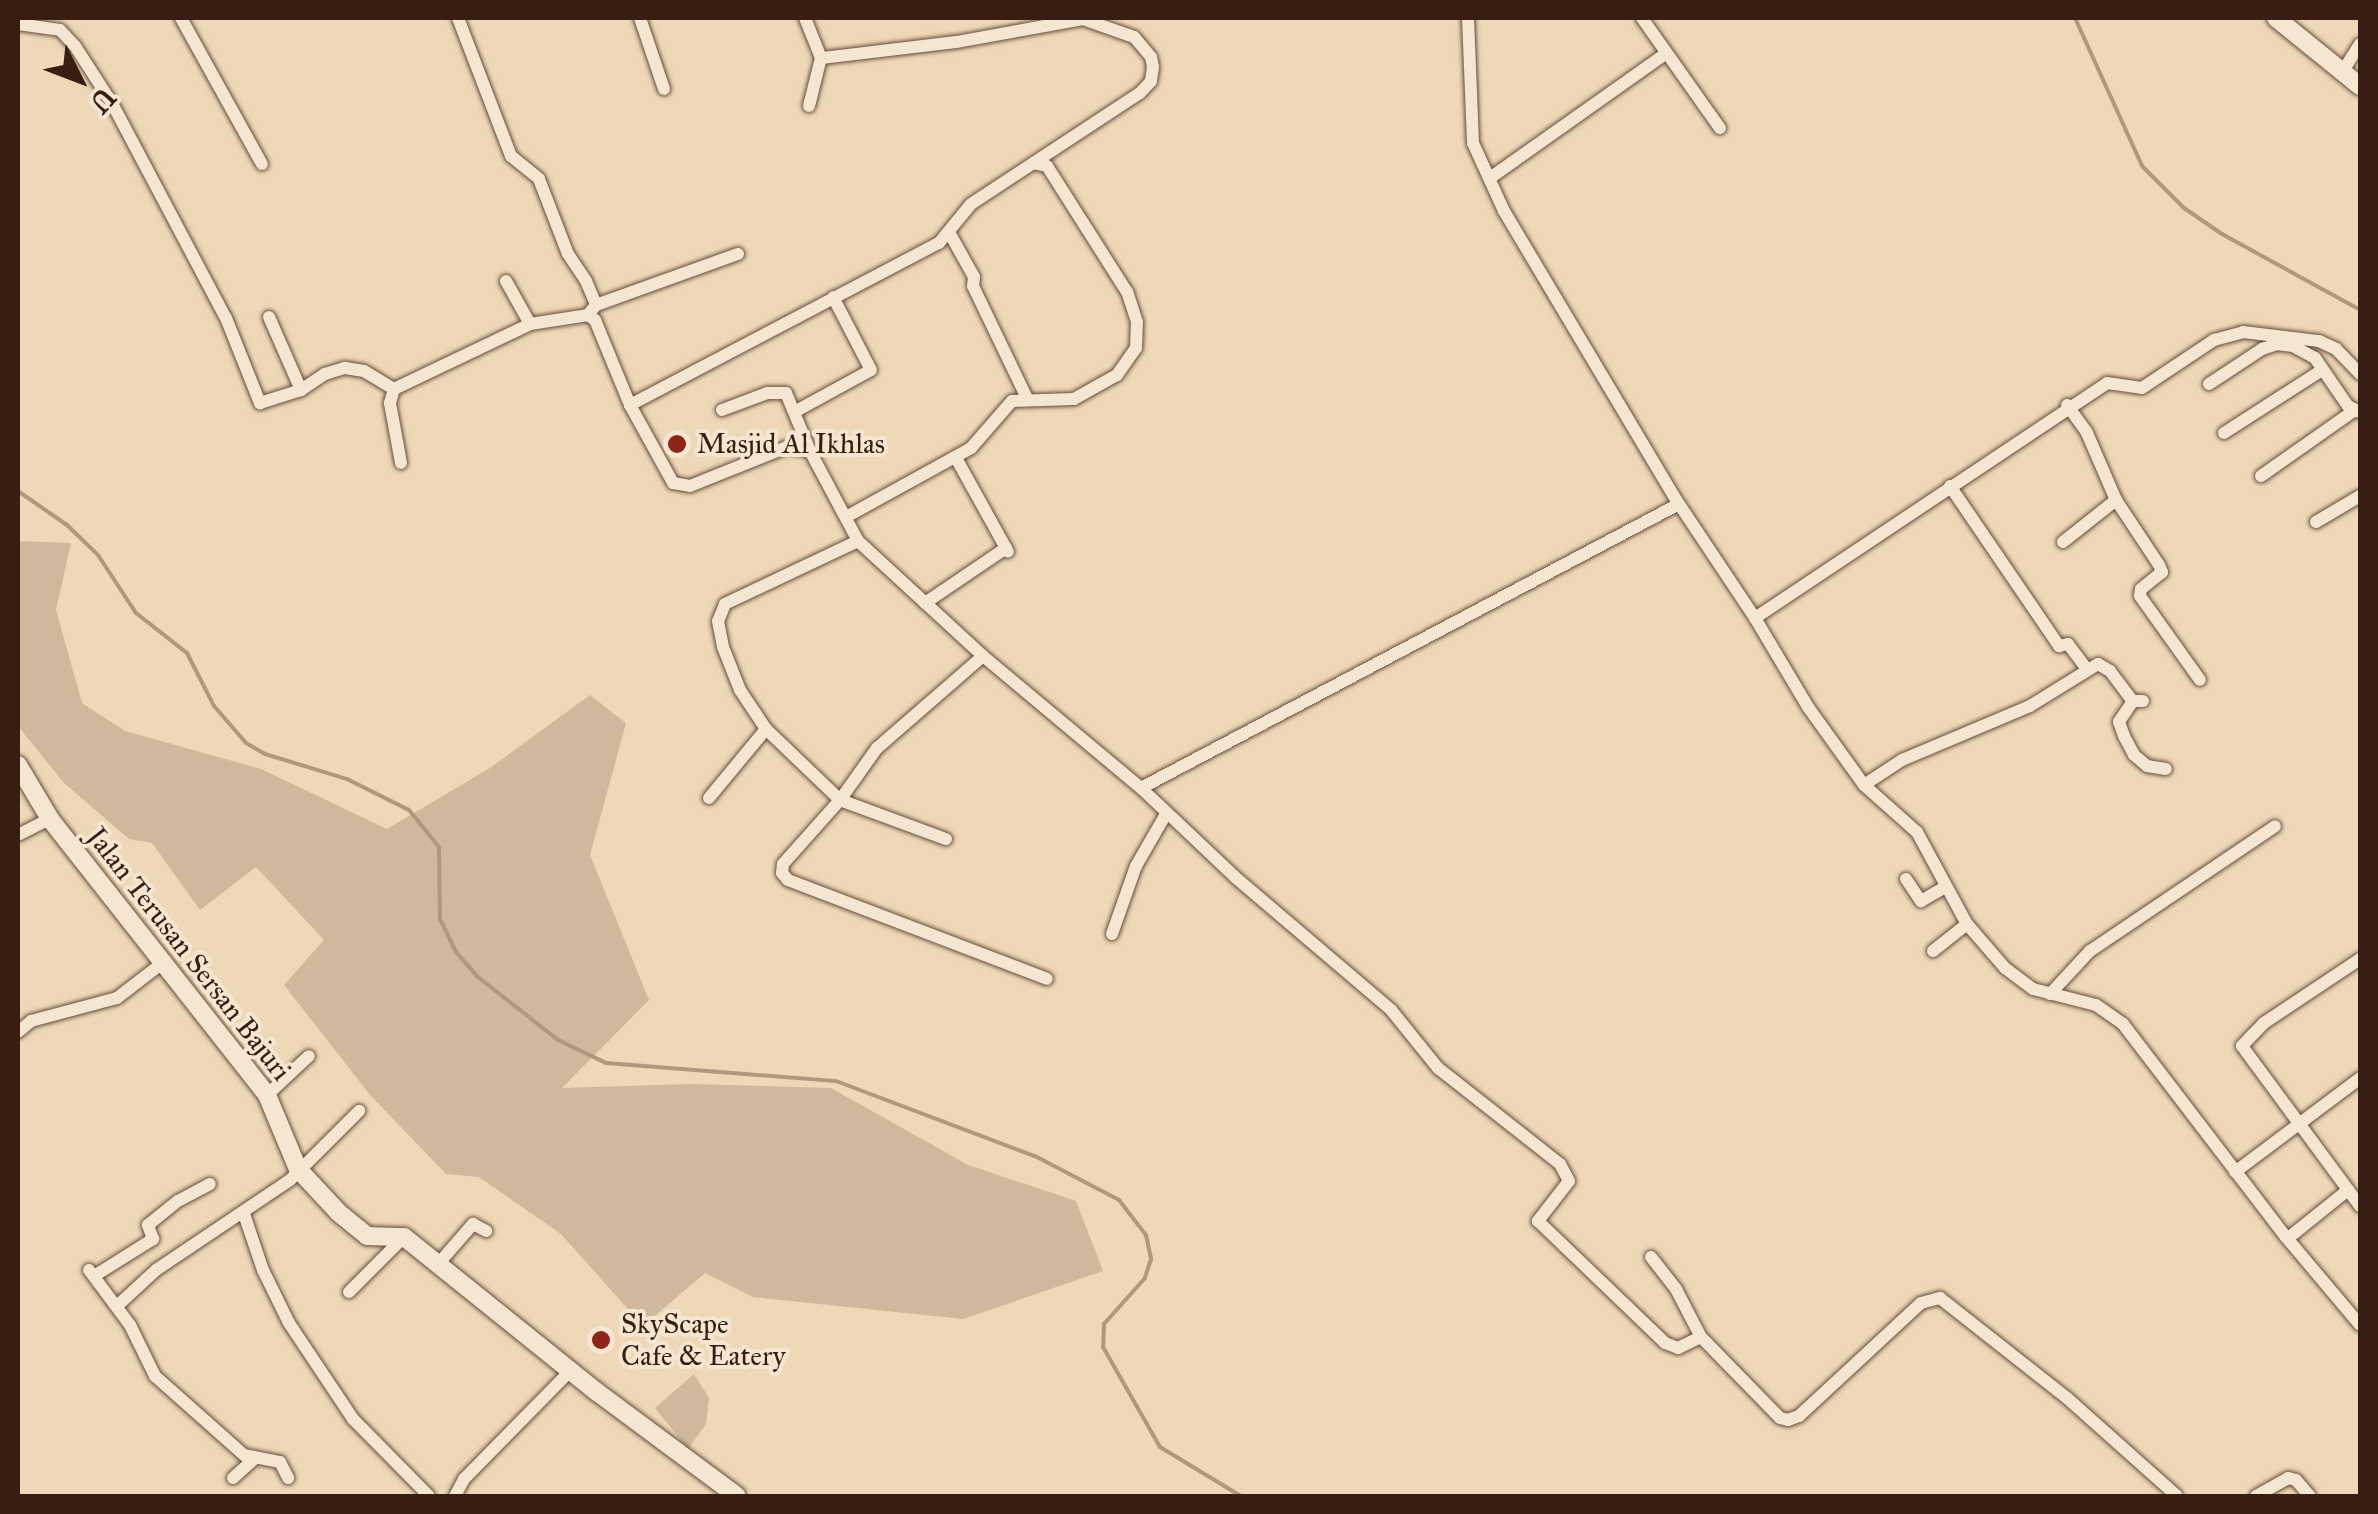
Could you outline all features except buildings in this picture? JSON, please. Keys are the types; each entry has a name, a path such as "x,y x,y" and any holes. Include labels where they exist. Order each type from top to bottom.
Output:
{"main road":[{"path":"2276,18 2360,86"},
{"name":"Jalan Terusan Sersan Bajuri","path":"18,765 50,819 267,1094 298,1169 367,1236 404,1237 737,1496"}],"street":[{"path":"180,18 262,164"},
{"path":"458,18 511,156 539,178 630,404 662,468 678,486 787,447 810,451"},
{"path":"640,18 664,89"},
{"path":"804,18 821,58 809,106"},
{"path":"630,404 750,346 950,234 971,204 1140,93 1151,81 1151,57 1134,37 1082,18 956,42 821,58"},
{"path":"1468,18 1472,135 1504,211 1679,504 1756,618 1808,706 1864,786 1917,832 1967,924 2017,981 2110,1012 2360,1325"},
{"path":"1642,18 1720,128"},
{"path":"18,24 60,30 76,46 113,105 226,318 257,400 271,402 345,368 364,372 394,389"},
{"path":"2343,71 2360,44"},
{"path":"1490,178 1665,54"},
{"path":"846,517 956,458 976,444 1012,401 1074,399 1118,375 1136,348 1137,322 1128,292 1047,166 1034,163"},
{"path":"950,234 974,277 973,286 1027,398"},
{"path":"401,463 390,404 394,389 530,324 592,310 738,254"},
{"path":"506,281 530,324"},
{"path":"796,411 871,370 833,297"},
{"path":"269,317 301,390"},
{"path":"1756,618 2108,382 2142,388 2214,340 2243,332 2319,341 2336,349 2360,374"},
{"path":"2209,384 2277,344 2304,350 2358,411 2261,476"},
{"path":"2224,433 2322,370"},
{"path":"722,410 774,392 786,393 810,451 858,541 983,656 1141,788 1398,1017 1438,1068 1547,1152 1570,1175 1538,1221 1558,1242 1672,1348 1701,1337"},
{"path":"2067,406 2087,433 2116,500 2162,572 2141,589 2140,596 2200,680"},
{"path":"925,603 1007,550 956,458"},
{"path":"1950,486 2059,646 2068,644 2087,669"},
{"path":"2316,522 2360,496"},
{"path":"2063,542 2116,500"},
{"path":"1141,788 1679,504"},
{"path":"858,541 719,609 723,647 740,690 766,728 840,800 946,839"},
{"path":"983,656 877,748 840,800 783,864 784,877 1047,979"},
{"path":"1864,786 1902,760 2030,706 2087,669 2102,665 2138,701 2120,722 2134,756 2146,766 2166,769"},
{"path":"710,798 766,728"},
{"path":"1112,934 1136,866 1166,814"},
{"path":"18,835 50,819"},
{"path":"2050,994 2090,951 2275,826"},
{"path":"1906,879 1920,901 1944,887"},
{"path":"1933,950 1967,924"},
{"path":"2360,959 2243,1041 2243,1049 2360,1206"},
{"path":"18,1032 31,1020 117,998 165,961"},
{"path":"267,1094 309,1056"},
{"path":"2235,1172 2360,1078"},
{"path":"117,1306 156,1270 244,1214 359,1111"},
{"path":"210,1184 178,1201 148,1226 153,1238 92,1273 117,1306 155,1376 254,1459 280,1462 288,1478"},
{"path":"2292,1235 2348,1190"},
{"path":"244,1214 263,1270 288,1323 353,1418 429,1496"},
{"path":"439,1263 473,1224 486,1232"},
{"path":"350,1292 404,1237"},
{"path":"1651,1257 1676,1289 1701,1337 1780,1418 1798,1416 1921,1303 1940,1298 2066,1398 2176,1496"},
{"path":"455,1496 464,1478 571,1370"},
{"path":"233,1478 254,1459"},
{"path":"2256,1496 2288,1478 2296,1480 2310,1496"}],"shaded area":[{"path":"18,541 71,543 56,610 82,703 125,731 261,769 387,829 490,768 590,695 626,723 590,855 649,1000 562,1088 691,1084 831,1088 968,1165 1076,1201 1103,1271 963,1319 753,1297 705,1273 643,1326 561,1234 479,1177 446,1174 371,1096 284,985 324,940 256,867 200,910 152,843 129,839 64,783 18,726"},
{"path":"694,1374 709,1398 706,1424 688,1449 655,1408"}],"waterway":[{"path":"2075,18 2142,166 2184,208 2222,234 2360,310"},
{"path":"18,491 67,525 98,555 136,613 187,653 214,706 246,743 265,754 347,779 409,810 439,847 440,919 456,952 478,977 558,1040 606,1063 836,1081 1035,1156 1119,1200 1146,1235 1151,1259 1145,1278 1104,1324 1103,1347 1160,1447 1241,1496"}],"place":[{"name":"Masjid Al Ikhlas","path":"677,444"},
{"name":"SkyScape Cafe & Eatery","path":"601,1340"}]}
